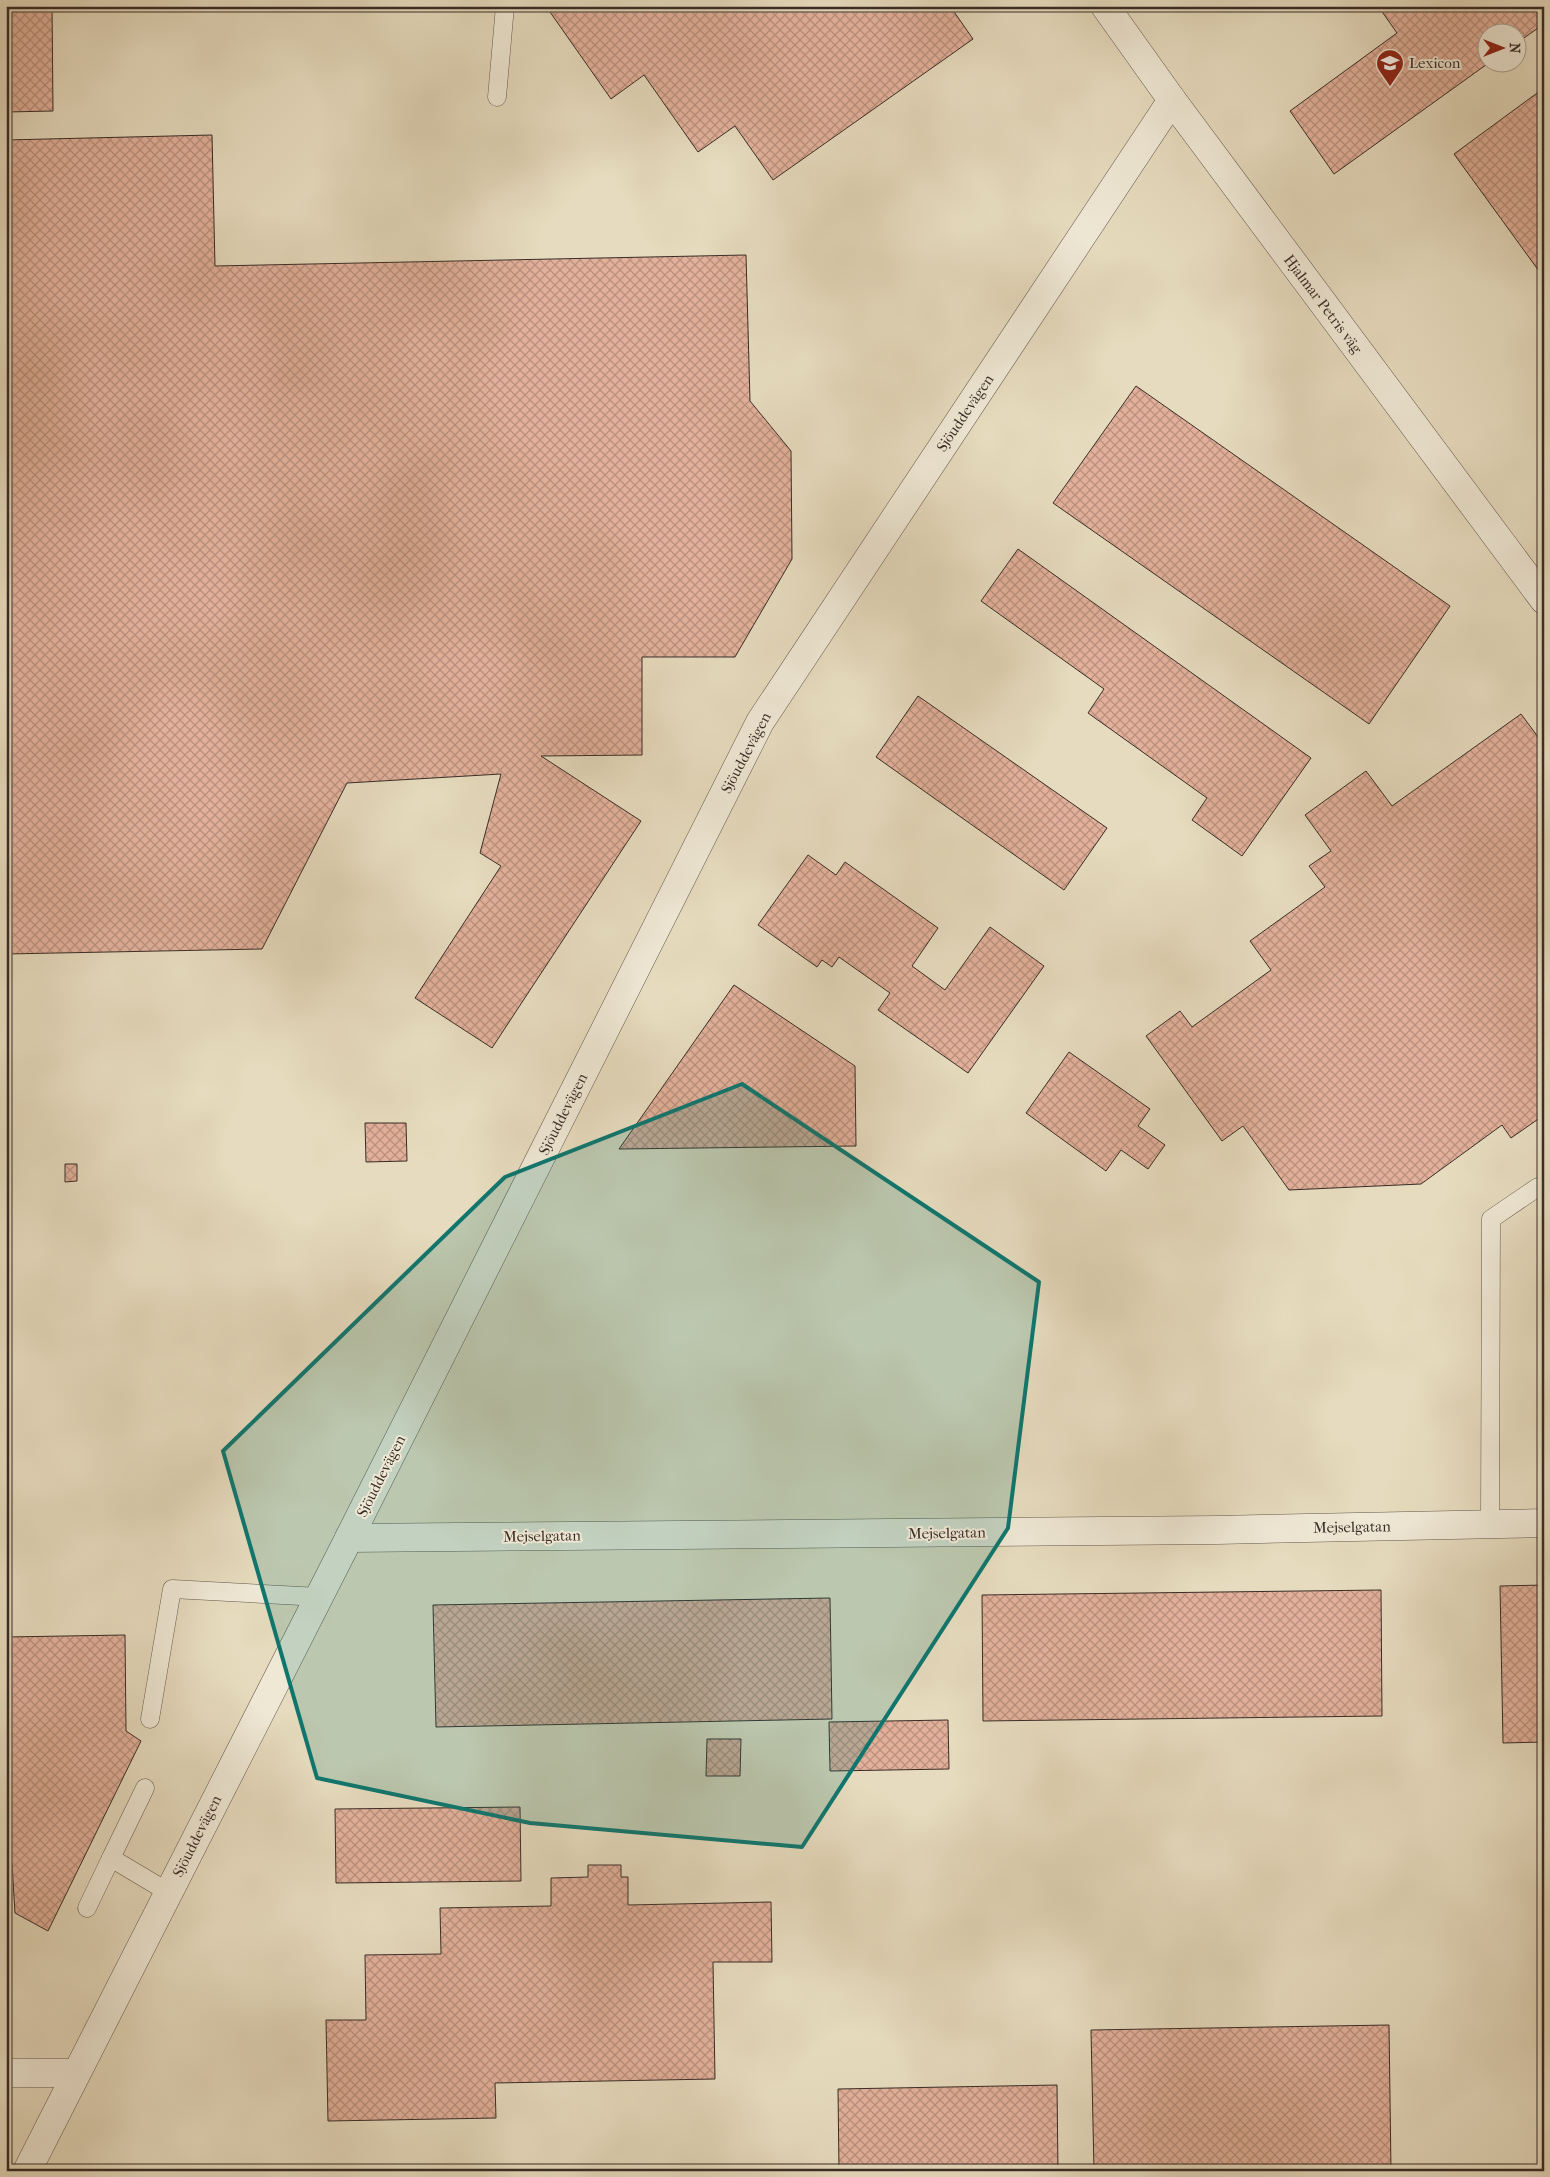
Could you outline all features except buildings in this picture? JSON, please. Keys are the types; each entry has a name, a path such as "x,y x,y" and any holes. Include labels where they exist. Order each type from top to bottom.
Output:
{"street":[{"name":"Hjalmar Petris väg","path":"1105,6 1172,100 1544,600"},
{"name":"Sjöuddevägen","path":"27,2171 75,2073 320,1597 760,722 1172,100"},
{"name":"Mejselgatan","path":"349,1538 1187,1531 1544,1523"},
{"path":"6,2073 75,2073"}],"lane":[{"path":"496,97 505,6"},
{"path":"1490,1524 1491,1219 1538,1187 1544,1188"},
{"path":"150,1718 172,1589 320,1597"},
{"path":"87,1908 144,1788"},
{"path":"111,1858 168,1892"}],"highlighted area":[{"path":"742,1084 1039,1282 1008,1528 802,1847 530,1823 317,1778 223,1451 505,1177"}],"place":[{"name":"Lexicon","path":"1390,87"}]}
